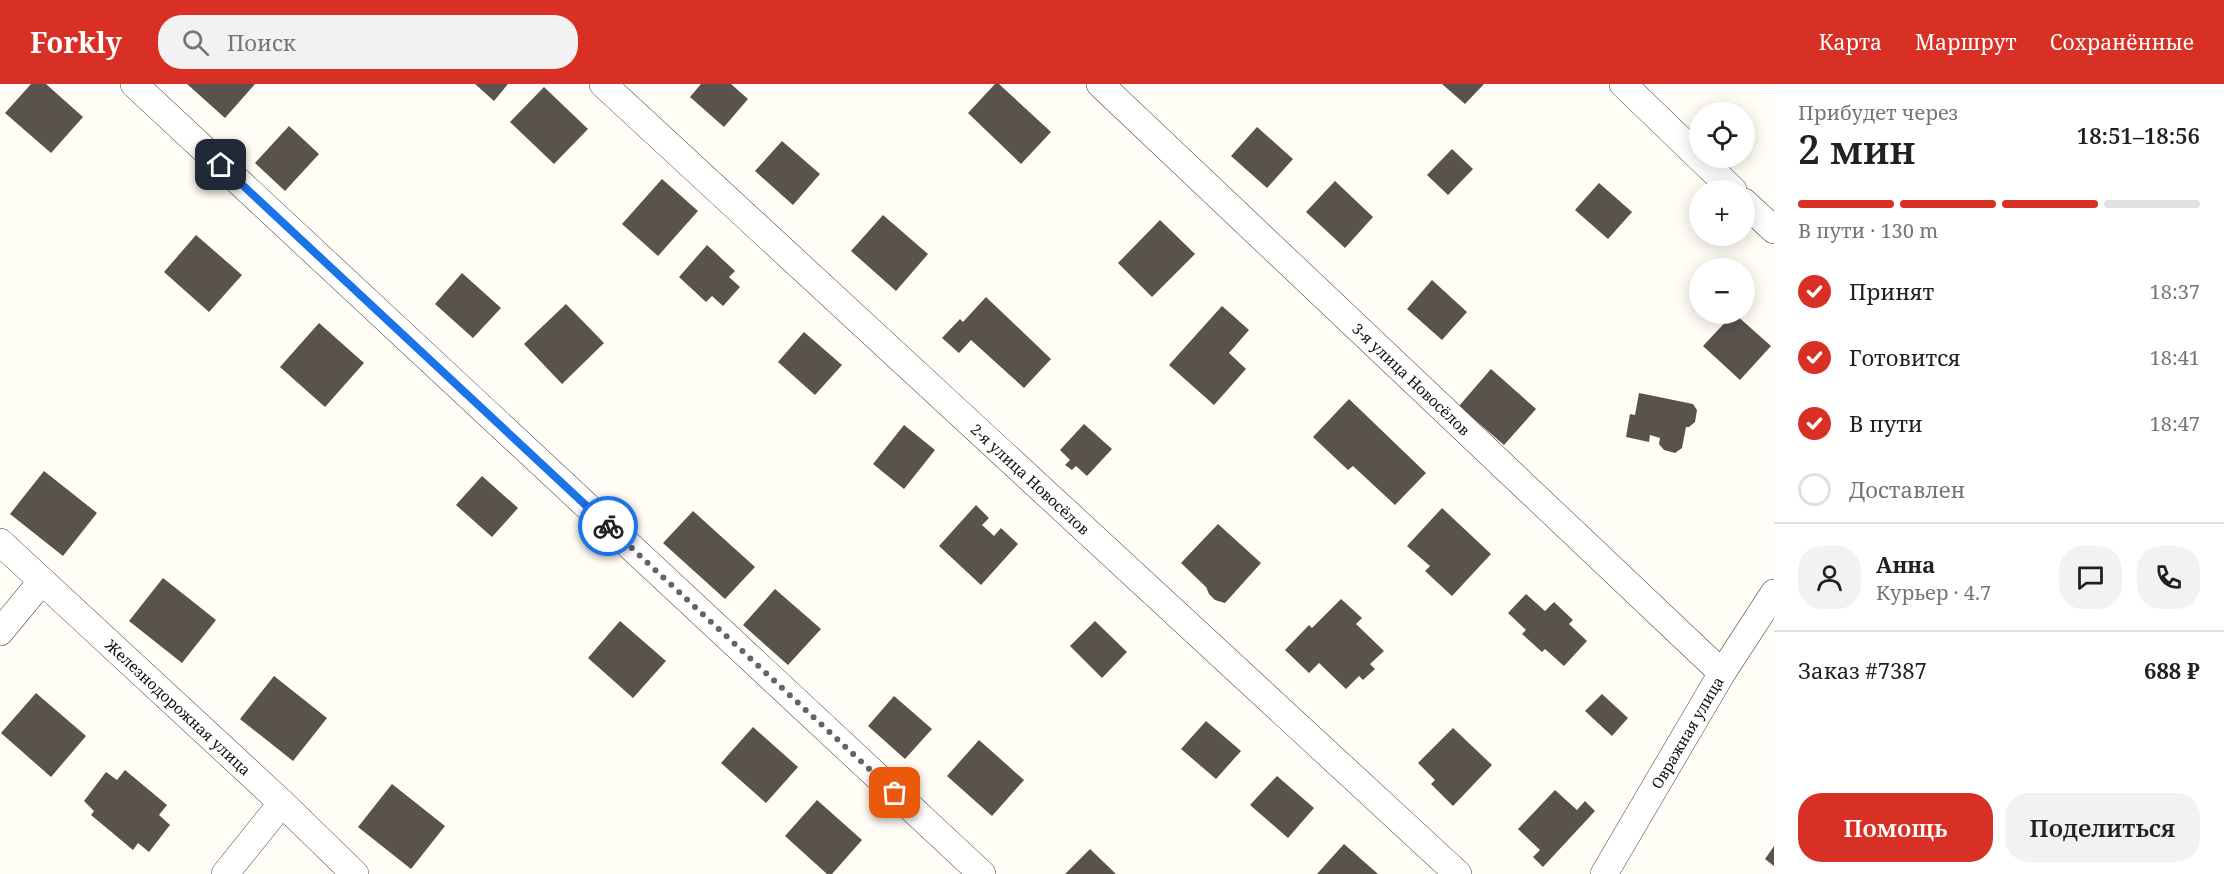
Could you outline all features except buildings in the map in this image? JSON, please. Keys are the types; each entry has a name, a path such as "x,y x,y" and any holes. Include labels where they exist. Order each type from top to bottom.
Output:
{"street":[{"path":"134,84 981,874"},
{"name":"2-я улица Новосёлов","path":"603,84 1458,874"},
{"name":"3-я улица Новосёлов","path":"1100,84 1722,673"},
{"path":"1623,84 1723,180"},
{"path":"1755,212 1774,230"},
{"name":"Железнодорожная улица","path":"0,542 282,803 355,874"},
{"path":"0,632 42,581"},
{"name":"Овражная улица","path":"1604,874 1722,673 1774,593"},
{"path":"225,874 282,803"}],"way so far":[{"path":"608,526 895,793"}],"route":[{"path":"221,165 608,526"}]}
